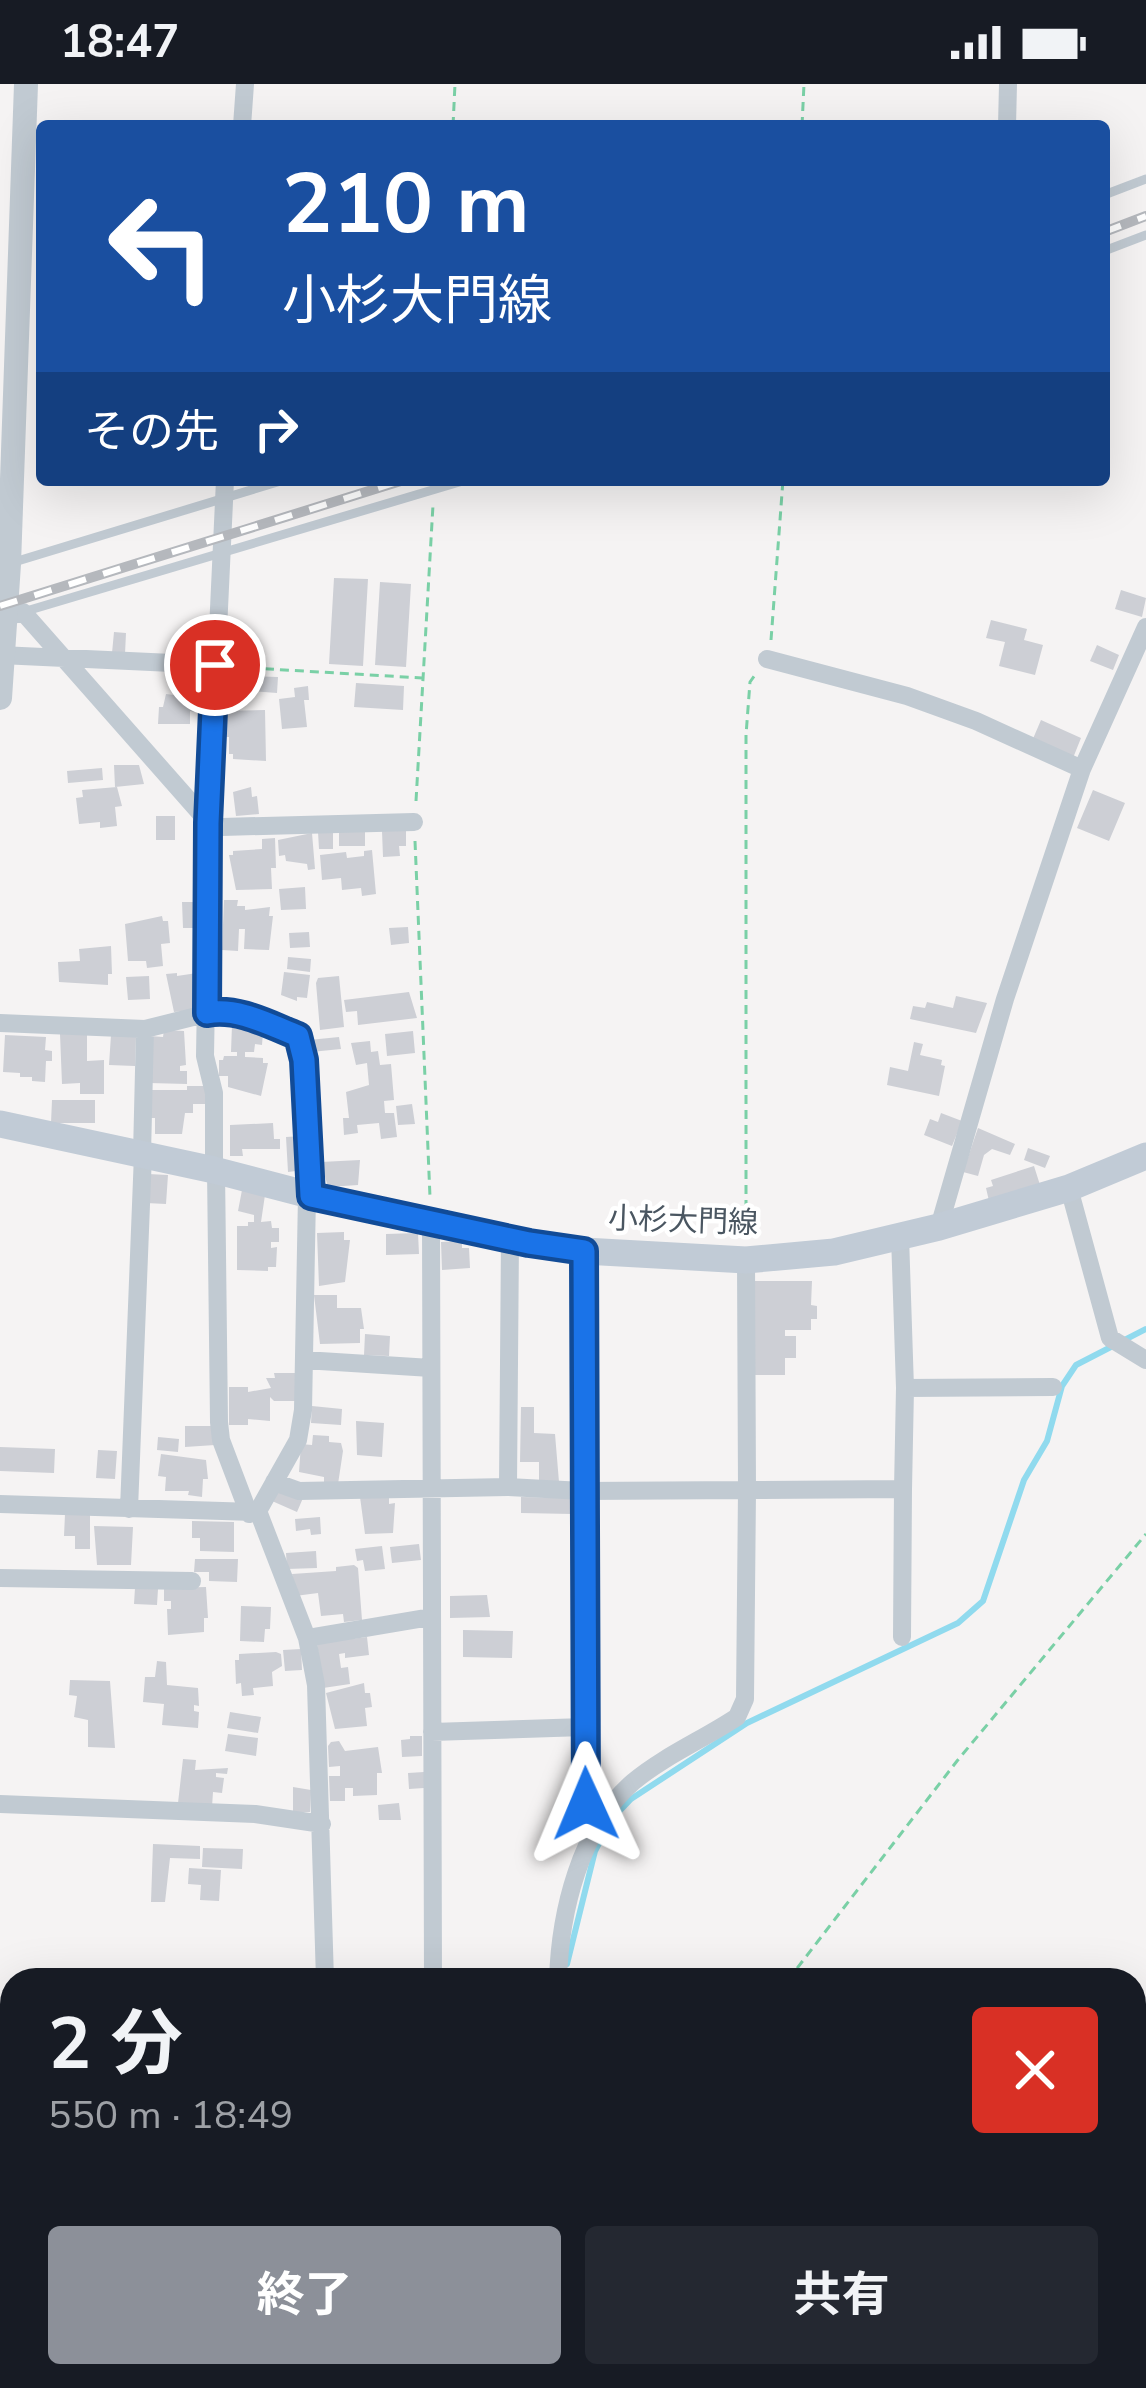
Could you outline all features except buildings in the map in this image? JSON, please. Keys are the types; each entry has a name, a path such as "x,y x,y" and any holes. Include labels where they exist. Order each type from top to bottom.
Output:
{"main road":[{"name":"小杉大門線","path":"0,1124 510,1239 584,1251 746,1260 834,1252 939,1227 1069,1187 1146,1156"}],"street":[{"path":"0,698 1,655 10,616 4,565 26,84"},
{"path":"242,120 245,84"},
{"path":"1007,120 1008,84"},
{"path":"224,489 208,823 205,1055 214,1093 219,1422 221,1440 307,1639 316,1685 325,1968"},
{"path":"10,616 59,656 208,823 222,827 414,823"},
{"path":"939,1227 1005,999 1082,769 1146,627"},
{"path":"1,655 215,665"},
{"path":"766,659 907,696 1082,769"},
{"path":"0,1023 145,1028 221,1010 298,1036 304,1060 309,1196 298,1440 253,1512"},
{"path":"129,1509 145,1028"},
{"path":"1069,1187 1110,1338 1146,1360"},
{"path":"431,1222 433,1968"},
{"path":"900,1236 905,1388 902,1637"},
{"path":"508,1487 510,1239"},
{"path":"432,1732 584,1727 584,1251"},
{"path":"560,1968 586,1843 602,1816 634,1782 737,1717 745,1699 746,1260"},
{"path":"304,1360 431,1368"},
{"path":"905,1388 1053,1388"},
{"path":"274,1482 299,1491 903,1489"},
{"path":"0,1504 253,1512"},
{"path":"0,1578 193,1581"},
{"path":"307,1639 431,1617"},
{"path":"0,1804 255,1814 322,1824"}],"lane":[{"path":"1110,193 1146,179"},
{"path":"1110,249 1146,236"},
{"path":"10,616 449,486"},
{"path":"4,565 224,489"},
{"path":"584,1727 586,1843"}],"path":[{"path":"453,120 455,84"},
{"path":"802,120 804,84"},
{"path":"746,1260 746,735 750,682 766,659 776,622 783,486"},
{"path":"431,1222 414,823 434,491"},
{"path":"215,665 422,678"},
{"path":"797,1968 958,1761 1146,1534"}],"waterway":[{"path":"567,1964 595,1851 611,1820 631,1799 747,1723 958,1623 983,1601 1024,1480 1047,1441 1062,1386 1076,1365 1146,1329"}],"railway":[{"path":"1110,230 1146,216"},
{"path":"0,606 385,486"}],"route":[{"path":"215,665 207,1013 221,1010 253,1018 298,1036 304,1060 311,1196 584,1251 586,1804"}]}
